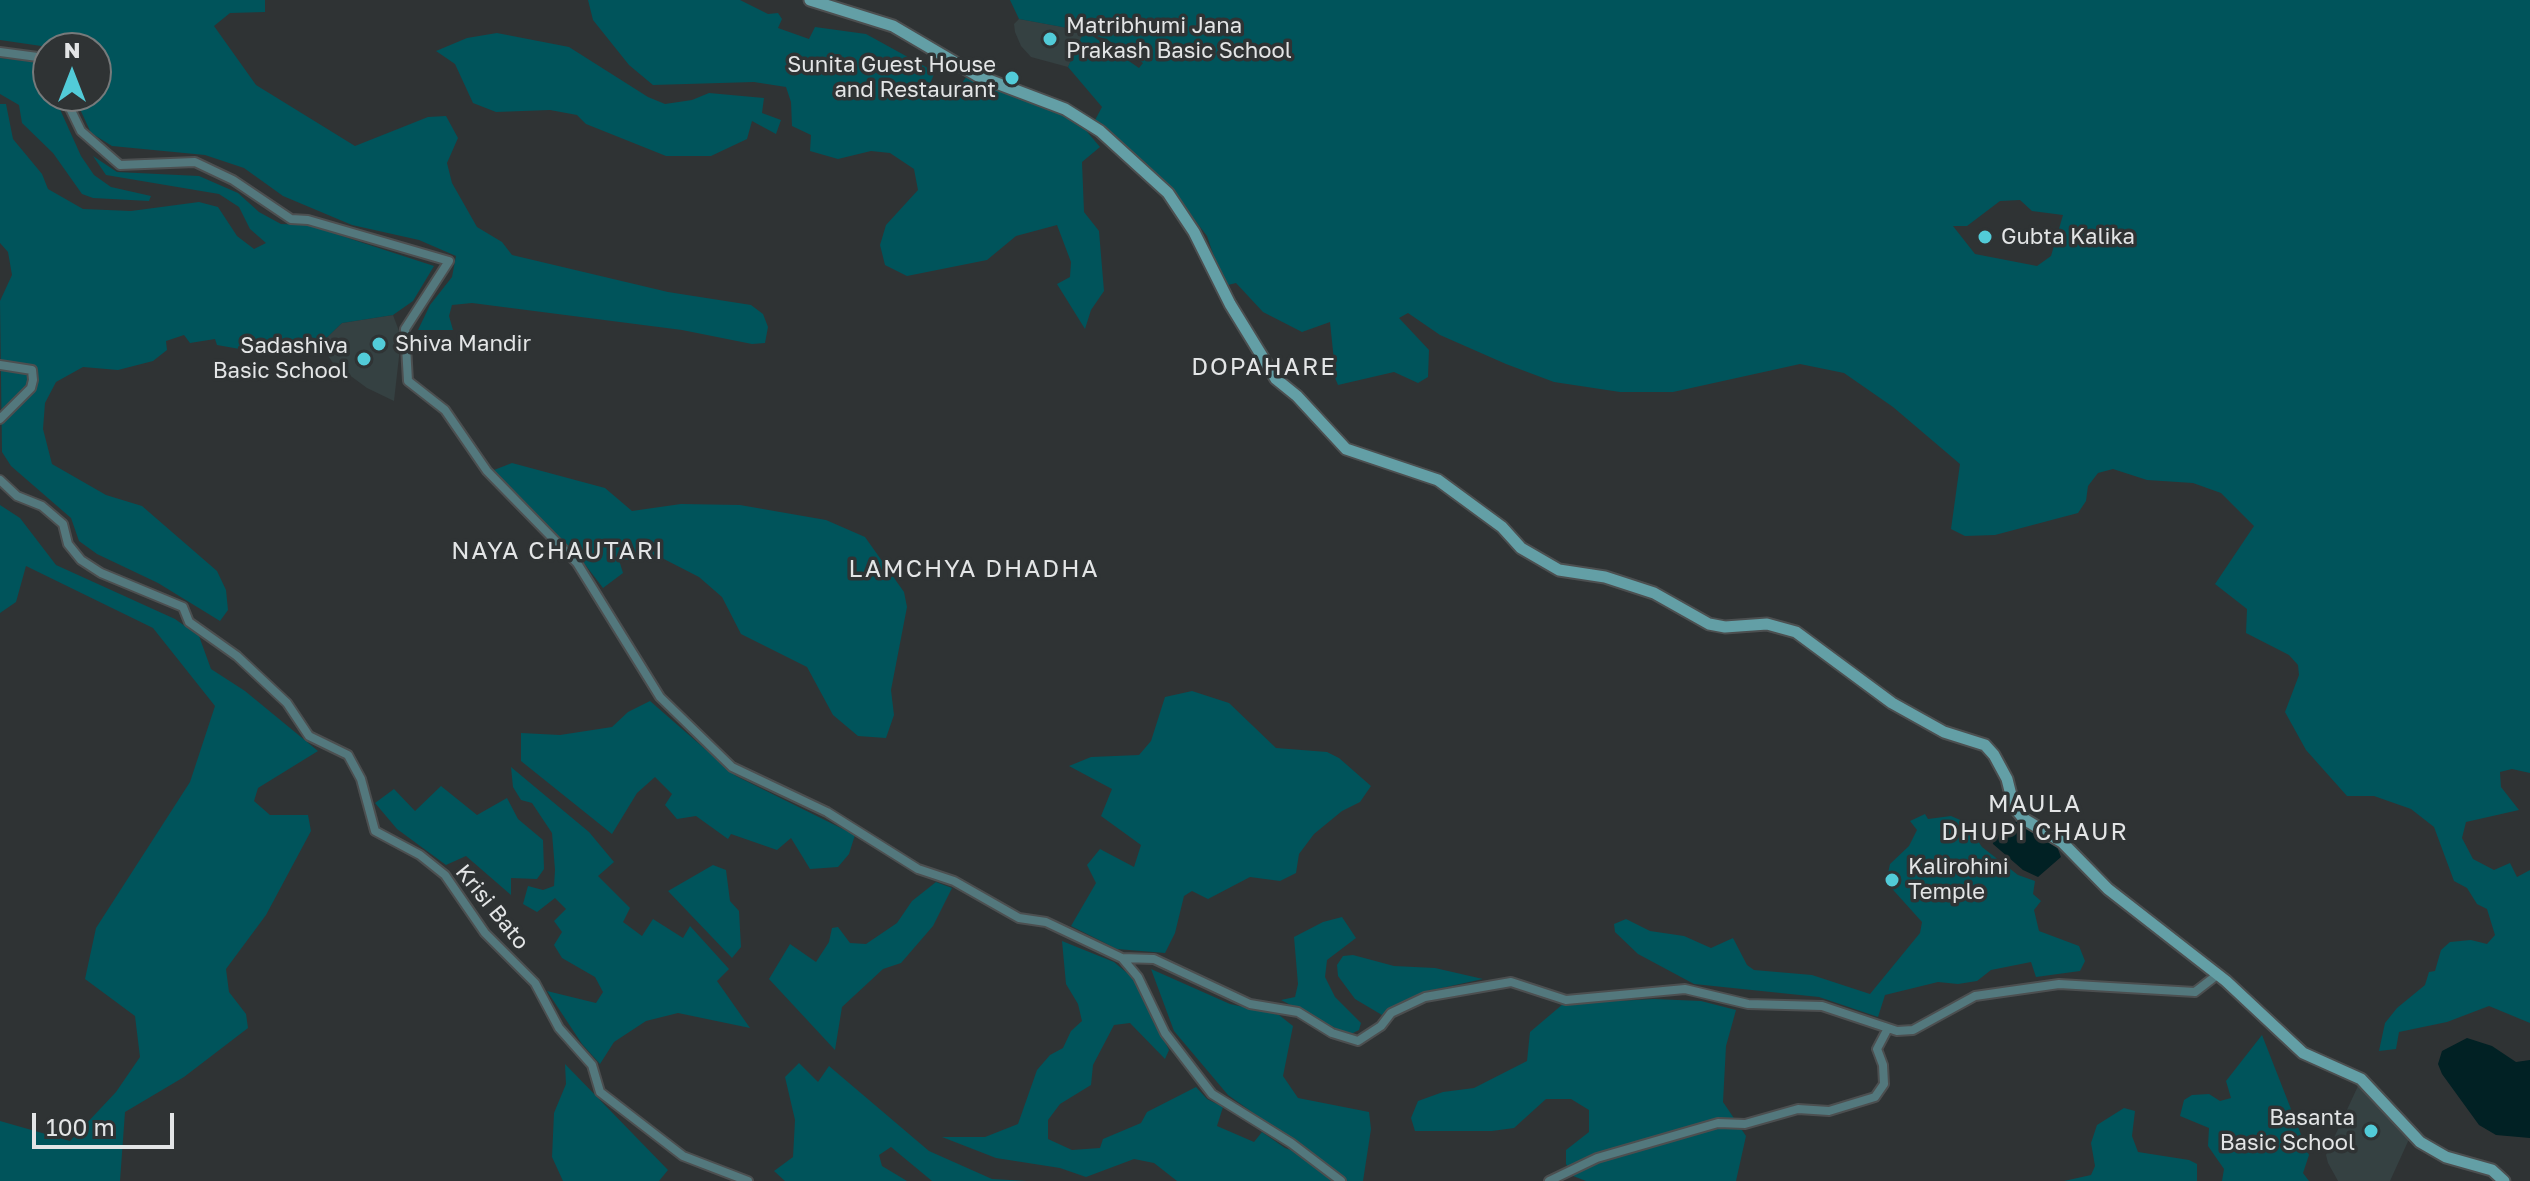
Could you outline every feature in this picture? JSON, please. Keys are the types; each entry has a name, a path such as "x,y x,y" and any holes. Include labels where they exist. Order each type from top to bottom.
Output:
{"street":[{"path":"810,0 893,26 978,76 1065,109 1100,131 1168,193 1194,232 1230,304 1276,379 1297,396 1346,449 1438,480 1502,527 1521,548 1559,570 1605,577 1654,593 1709,624 1725,627 1767,624 1796,632 1892,703 1944,732 1985,745 2007,779 2014,807 2024,819 2062,842 2108,889 2217,975 2303,1053 2361,1079 2420,1142 2446,1157 2492,1170 2504,1181"},
{"path":"0,52 32,56"},
{"path":"72,112 81,131 120,165 195,162 233,180 291,219 308,220 449,261 405,329 408,381 445,410 487,471 577,563 660,697 732,767 827,812 918,869 954,881 1019,918 1046,922 1122,958 1154,959 1250,1004 1298,1012 1332,1033 1358,1041 1381,1026 1391,1013 1425,997 1511,982 1566,1000 1685,989 1748,1004 1822,1006 1854,1014 1887,1030 1913,1030 1975,996 2059,984 2195,992 2217,975"},
{"path":"0,365 32,370 33,380 31,388 0,419"},
{"name":"Krisi Bato","path":"0,480 17,496 42,506 63,524 68,544 81,560 101,573 183,607 189,622 237,656 287,703 309,736 348,755 361,779 375,831 420,855 445,875 485,933 535,983 559,1028 592,1065 600,1092 683,1156 748,1181"},
{"path":"1122,958 1138,977 1165,1033 1212,1094 1291,1143 1341,1181"},
{"path":"1549,1181 1597,1158 1718,1123 1745,1124 1798,1109 1829,1111 1875,1097 1884,1084 1883,1065 1877,1049 1887,1030"}],"shaded area":[{"path":"0,0 265,0 265,12 230,13 214,26 256,85 355,146 428,117 446,116 458,138 447,163 452,183 477,227 502,242 512,255 668,292 751,305 763,314 768,327 765,343 752,344 682,330 472,303 452,305 449,316 453,330 418,330 430,305 452,277 456,256 419,240 352,225 283,196 244,168 205,155 112,146 91,133 81,112 112,112 112,32 32,32 32,45 0,40"},
{"path":"588,0 740,0 768,14 778,13 782,19 778,28 809,39 815,27 866,34 935,72 929,86 951,98 967,76 1052,108 1083,127 1100,147 1082,162 1084,212 1099,231 1104,291 1091,310 1085,329 1057,284 1070,277 1071,262 1057,225 1016,236 987,260 907,276 885,265 880,245 886,225 918,190 914,169 890,153 871,151 838,159 810,151 811,135 792,126 791,102 786,87 754,82 653,85 629,65 593,20"},
{"path":"1010,0 2530,0 2530,773 2512,769 2500,772 2501,787 2519,810 2466,822 2462,838 2473,859 2494,870 2510,863 2517,877 2530,870 2530,1023 2489,1006 2447,1022 2399,1032 2396,1049 2379,1051 2385,1023 2397,1008 2425,985 2429,972 2435,971 2441,950 2450,942 2471,940 2487,944 2495,935 2487,909 2477,904 2467,888 2454,881 2434,827 2411,809 2374,796 2347,796 2306,750 2285,712 2299,675 2298,665 2289,655 2246,633 2247,609 2215,584 2254,526 2221,493 2193,483 2147,480 2113,469 2098,473 2088,486 2086,501 2078,513 1995,535 1965,536 1951,529 1960,464 1893,407 1844,373 1800,364 1673,392 1620,392 1554,382 1440,335 1408,313 1399,318 1429,350 1428,377 1418,383 1394,372 1338,385 1329,363 1334,361 1330,322 1302,332 1263,312 1236,283 1224,286 1207,236 1181,202 1145,162 1094,122 1102,107 1068,67 1084,31 1019,19","holes":["1088,33 1108,40 1143,63 1139,68","2020,200 2032,211 2063,215 2051,256 2037,266 1975,254 1953,226 1967,226 2000,201"]},
{"name":"Matribhumi Jana Prakash Basic School","path":"1019,19 1085,31 1068,67 1031,57 1021,46 1015,32 1014,24"},
{"path":"497,33 569,47 648,97 665,104 692,100 709,93 764,98 762,113 781,120 776,134 752,121 747,139 711,156 666,156 586,124 577,115 550,110 496,112 473,103 455,64 436,51 467,38"},
{"path":"0,58 32,62 32,112 61,112 81,156 94,175 111,187 151,196 149,201 93,198 82,194 53,153 22,123 19,105 0,94"},
{"path":"0,104 6,104 13,139 42,174 48,189 83,209 131,211 199,202 218,207 237,236 254,249 266,243 250,229 239,207 219,194 106,175 93,156 117,172 199,176 238,193 259,212 281,224 308,225 434,266 413,301 393,315 342,323 320,344 296,343 292,350 254,346 251,351 217,345 215,339 190,343 184,335 166,341 167,350 153,361 118,370 83,367 56,382 45,403 43,429 52,464 106,495 142,506 217,571 226,590 228,610 220,621 158,583 97,554 79,541 71,518 11,466 2,452 0,301 12,275 8,252 0,243"},
{"name":"Sadashiva Basic School","path":"393,315 399,331 400,348 394,401 367,388 333,363 320,344 342,323"},
{"path":"512,463 605,488 632,511 681,504 740,505 826,520 865,537 904,592 907,607 891,690 894,715 886,738 858,736 833,715 807,667 741,634 722,597 699,577 660,557 619,560 623,573 603,588 580,558 494,470"},
{"path":"0,505 20,518 56,565 175,619 199,636 211,669 245,691 318,751 258,788 254,801 270,815 308,815 311,831 266,915 226,969 229,992 246,1014 248,1028 184,1077 125,1112 120,1181 0,1181 0,1121 70,1141 116,1092 140,1057 135,1016 85,979 96,928 190,782 215,706 153,628 26,566 16,602 0,613"},
{"path":"1192,691 1229,703 1276,748 1327,752 1339,758 1371,786 1360,802 1342,811 1314,834 1299,854 1296,873 1280,881 1250,877 1208,899 1192,891 1184,896 1175,933 1165,953 1117,949 1071,926 1096,883 1087,865 1100,849 1134,867 1141,845 1101,816 1112,789 1069,766 1091,757 1139,755 1151,741 1165,697"},
{"path":"650,701 736,776 855,835 849,854 838,867 810,869 791,838 777,850 731,834 728,839 696,816 677,819 665,805 672,794 655,777 637,793 612,834 521,761 521,733 560,735 612,727 628,712"},
{"path":"511,767 589,832 614,862 598,876 630,908 623,922 642,936 653,919 683,938 690,926 729,969 717,981 750,1028 678,1013 646,1021 614,1042 600,1064 582,1044 547,991 596,1003 603,992 595,977 562,958 554,945 562,932 554,921 566,909 555,898 537,912 523,904 528,886 543,890 554,886 552,833 532,803 521,800 513,787"},
{"path":"441,786 477,815 507,798 518,819 543,840 544,869 537,879 511,878 511,895 466,856 446,865 397,829 375,803 394,789 415,811"},
{"path":"1925,814 1928,819 1951,816 1965,822 1982,847 2018,875 2035,881 2033,894 2041,901 2034,910 2039,931 2079,946 2085,961 2080,971 2036,977 2031,962 1991,970 1977,981 1958,984 1938,982 1885,995 1878,1017 1819,997 1694,984 1638,954 1615,932 1614,924 1626,919 1650,931 1684,936 1711,948 1733,938 1747,965 1754,970 1812,975 1870,994 1920,933 1922,922 1886,882 1890,864 1909,846 1917,830 1910,821"},
{"path":"2005,822 2020,822 2056,844 2061,857 2038,877 2023,870 1993,844 1992,835"},
{"path":"713,865 726,870 730,901 739,911 741,947 732,958 668,891"},
{"path":"936,882 952,888 933,926 901,963 883,969 842,1007 835,1050 769,979 790,944 816,962 829,942 832,928 838,927 850,943 866,944 897,923 912,901"},
{"path":"1342,917 1356,938 1327,960 1325,977 1335,997 1361,1023 1359,1030 1349,1035 1281,1000 1295,997 1298,984 1294,937 1323,922"},
{"path":"1062,941 1114,962 1133,978 1169,1050 1165,1059 1130,1023 1114,1025 1093,1065 1091,1085 1060,1104 1048,1120 1048,1139 1072,1150 1100,1148 1103,1139 1141,1123 1147,1112 1196,1087 1207,1099 1223,1107 1217,1126 1254,1142 1262,1132 1285,1148 1321,1161 1228,1095 1174,1031 1151,969 1230,1004 1279,1015 1293,1026 1283,1076 1298,1098 1369,1112 1371,1129 1363,1181 1177,1181 1154,1163 1134,1159 1086,1177 1060,1168 996,1158 942,1137 985,1137 1018,1124 1037,1070 1050,1055 1063,1048 1071,1031 1082,1021 1078,1004 1066,984"},
{"path":"1353,955 1394,966 1435,968 1483,979 1423,992 1382,1015 1355,999 1338,976 1337,965 1343,956"},
{"path":"1654,999 1701,1001 1736,1010 1726,1046 1723,1102 1746,1136 1736,1181 1586,1181 1573,1176 1566,1164 1566,1150 1589,1132 1589,1110 1571,1099 1546,1099 1514,1128 1415,1131 1411,1118 1418,1101 1443,1092 1474,1088 1527,1061 1530,1032 1563,1004"},
{"path":"2262,1035 2309,1155 2303,1173 2309,1181 2222,1181 2224,1169 2208,1146 2209,1128 2180,1116 2184,1100 2192,1095 2209,1094 2220,1101 2231,1098 2226,1081"},
{"path":"2467,1038 2492,1046 2516,1062 2530,1060 2530,1138 2496,1135 2479,1125 2442,1074 2438,1064 2442,1051"},
{"path":"799,1063 818,1082 829,1066 929,1151 992,1179 1027,1181 932,1181 891,1147 879,1155 882,1166 907,1181 785,1181 774,1171 793,1157 795,1120 785,1077"},
{"path":"565,1064 668,1170 659,1181 563,1181 552,1157 554,1113 566,1084"},
{"name":"Basanta Basic School","path":"2358,1086 2364,1087 2410,1137 2390,1181 2338,1181 2328,1163 2326,1155"},
{"path":"2124,1108 2135,1111 2132,1136 2138,1152 2189,1160 2197,1164 2197,1181 2064,1181 2091,1175 2095,1166 2091,1143 2097,1125"}],"place":[{"name":"Matribhumi Jana Prakash Basic School","path":"1050,39"},
{"name":"Sunita Guest House and Restaurant","path":"1012,78"},
{"name":"Gubta Kalika","path":"1985,237"},
{"name":"Shiva Mandir","path":"379,344"},
{"name":"Sadashiva Basic School","path":"364,359"},
{"name":"Kalirohini Temple","path":"1892,880"},
{"name":"Basanta Basic School","path":"2371,1131"}],"district":[{"name":"DOPAHARE","path":"1264,367"},
{"name":"NAYA CHAUTARI","path":"558,551"},
{"name":"LAMCHYA DHADHA","path":"974,569"},
{"name":"MAULA DHUPI CHAUR","path":"2035,818"}]}
